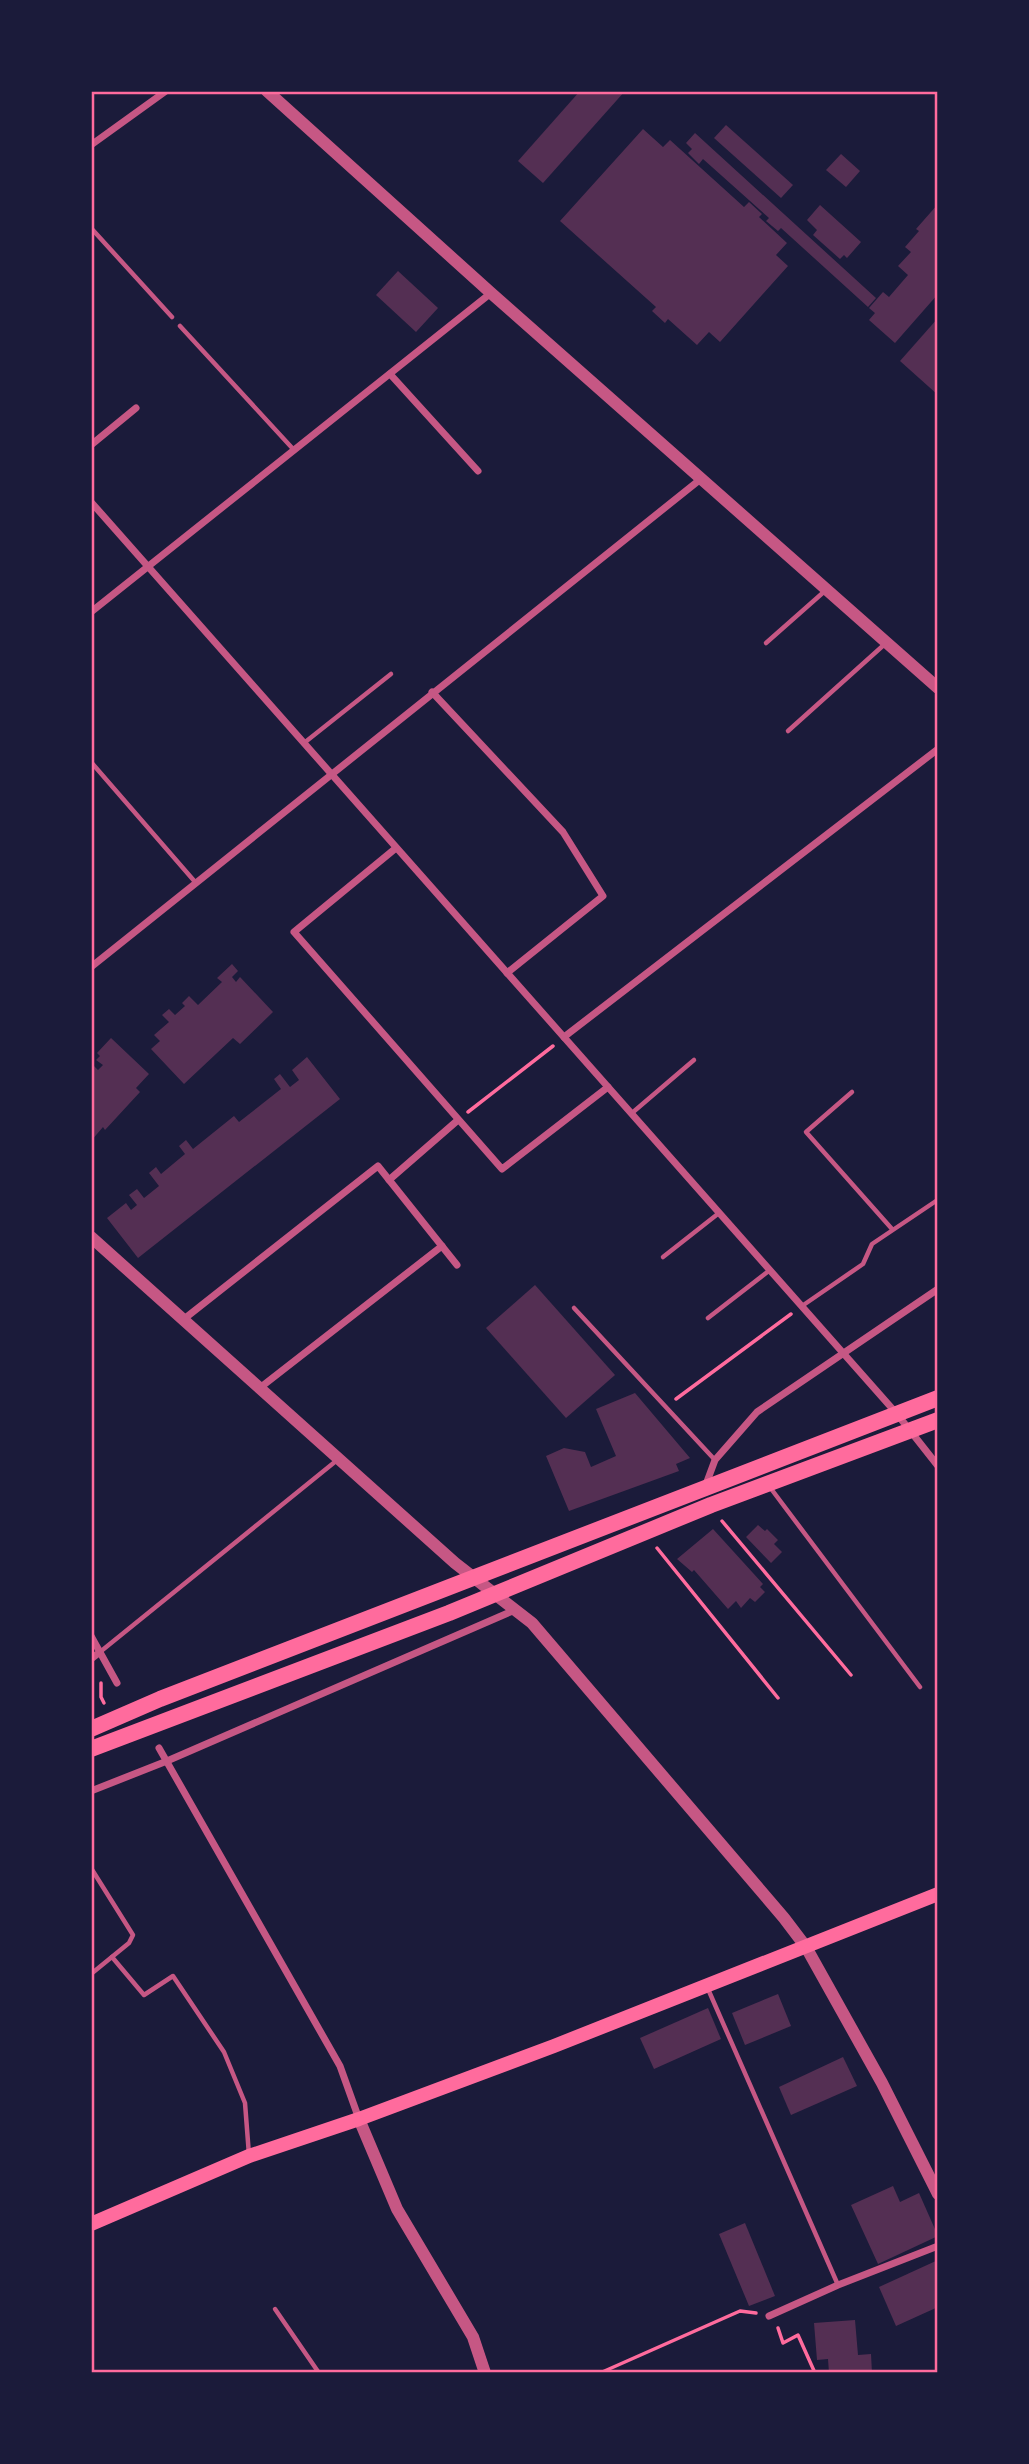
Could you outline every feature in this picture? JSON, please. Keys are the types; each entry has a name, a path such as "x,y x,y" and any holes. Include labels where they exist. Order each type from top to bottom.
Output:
{"highway":[{"path":"91,1729 160,1699 938,1398"},
{"path":"91,1749 553,1572 711,1505 938,1420"}],"main road":[{"path":"91,2224 249,2156 359,2119 554,2046 938,1894"}],"street":[{"path":"91,145 166,91"},
{"path":"267,91 938,688"},
{"path":"91,612 491,293"},
{"path":"390,374 478,471"},
{"path":"91,445 136,408"},
{"path":"91,967 702,478"},
{"path":"91,502 844,1354 938,1466"},
{"path":"432,692 563,832 603,896 507,973"},
{"path":"564,1037 938,749"},
{"path":"396,848 295,932 458,1120 502,1169 608,1087"},
{"path":"389,1180 458,1120"},
{"path":"184,1319 378,1166 457,1265"},
{"path":"91,1237 473,1577 541,1633 785,1917 806,1947 882,2083 938,2194"},
{"path":"261,1387 442,1246"},
{"path":"705,1487 715,1460 757,1412 938,1289"},
{"path":"91,1791 167,1761 516,1610"},
{"path":"91,1636 117,1683"},
{"path":"91,1659 100,1652"},
{"path":"159,1748 340,2066 397,2209 473,2337 485,2373"},
{"path":"771,2315 838,2285 938,2246"}],"lane":[{"path":"91,228 172,317"},
{"path":"180,326 294,450"},
{"path":"766,643 827,589"},
{"path":"788,731 887,642"},
{"path":"304,743 391,674"},
{"path":"91,762 196,883"},
{"path":"631,1113 694,1060"},
{"path":"852,1092 806,1132 892,1229"},
{"path":"802,1307 863,1264 872,1244 936,1201"},
{"path":"663,1257 719,1213"},
{"path":"708,1318 770,1270"},
{"path":"574,1308 715,1460"},
{"path":"100,1652 340,1458"},
{"path":"767,1484 920,1687"},
{"path":"91,1868 133,1935 129,1943 91,1974"},
{"path":"112,1957 144,1995 173,1976 223,2052 245,2103 249,2156"},
{"path":"706,1985 838,2285"},
{"path":"275,2309 319,2373"}],"path":[{"path":"458,1120 564,1037"},
{"path":"665,1407 802,1307"},
{"path":"721,1519 851,1675"},
{"path":"656,1546 778,1698"},
{"path":"600,2373 740,2311 771,2315 783,2343 798,2335 815,2373"}],"building":[{"path":"580,91 625,91 543,183 518,161"},
{"path":"726,125 793,185 781,198 714,138"},
{"path":"643,129 663,147 670,140 744,207 749,202 762,214 759,217 787,243 776,255 788,266 720,342 709,332 697,345 668,319 665,323 652,311 656,307 560,221"},
{"path":"695,133 876,298 868,307 781,228 778,231 766,221 769,218 703,159 699,164 688,153 692,149 686,143"},
{"path":"841,154 860,171 846,187 826,170"},
{"path":"938,204 938,294 895,343 869,320 875,313 869,308 883,292 889,297 908,275 898,266 911,252 905,247 919,231 916,229"},
{"path":"820,205 861,242 847,258 844,255 840,259 813,235 817,230 807,220"},
{"path":"398,271 438,308 416,332 376,295"},
{"path":"938,318 938,395 900,361"},
{"path":"232,964 238,971 232,977 236,982 240,977 273,1012 240,1044 233,1038 184,1084 151,1049 160,1041 154,1035 169,1022 162,1015 169,1009 175,1015 185,1006 182,1003 189,996 198,1005 222,982 217,978"},
{"path":"111,1038 149,1074 136,1088 140,1092 105,1130 103,1127 91,1141 91,1063 98,1070 103,1065 96,1060 100,1056 97,1053"},
{"path":"307,1057 340,1099 138,1258 107,1218 126,1203 131,1210 137,1205 129,1195 137,1189 144,1198 159,1186 149,1173 156,1167 161,1174 185,1154 179,1146 186,1140 193,1149 234,1116 239,1122 281,1089 274,1079 280,1074 290,1087 299,1080 292,1070"},
{"path":"535,1285 615,1375 566,1418 486,1328"},
{"path":"635,1393 690,1458 676,1464 679,1471 569,1511 546,1456 564,1448 585,1452 591,1467 616,1456 596,1409"},
{"path":"758,1525 765,1531 767,1529 778,1540 774,1544 782,1552 771,1563 746,1537"},
{"path":"713,1529 763,1584 760,1587 765,1592 755,1602 750,1598 741,1608 736,1601 728,1609 694,1570 692,1572 677,1559"},
{"path":"778,1994 791,2026 745,2045 732,2013"},
{"path":"708,2008 721,2039 654,2069 640,2038"},
{"path":"843,2057 857,2086 791,2115 779,2087"},
{"path":"893,2186 900,2202 919,2193 938,2236 878,2264 851,2205"},
{"path":"745,2223 775,2296 749,2306 719,2234"},
{"path":"938,2260 938,2307 896,2326 879,2287"},
{"path":"855,2320 858,2355 871,2354 872,2373 829,2373 828,2359 817,2360 814,2323"}]}
